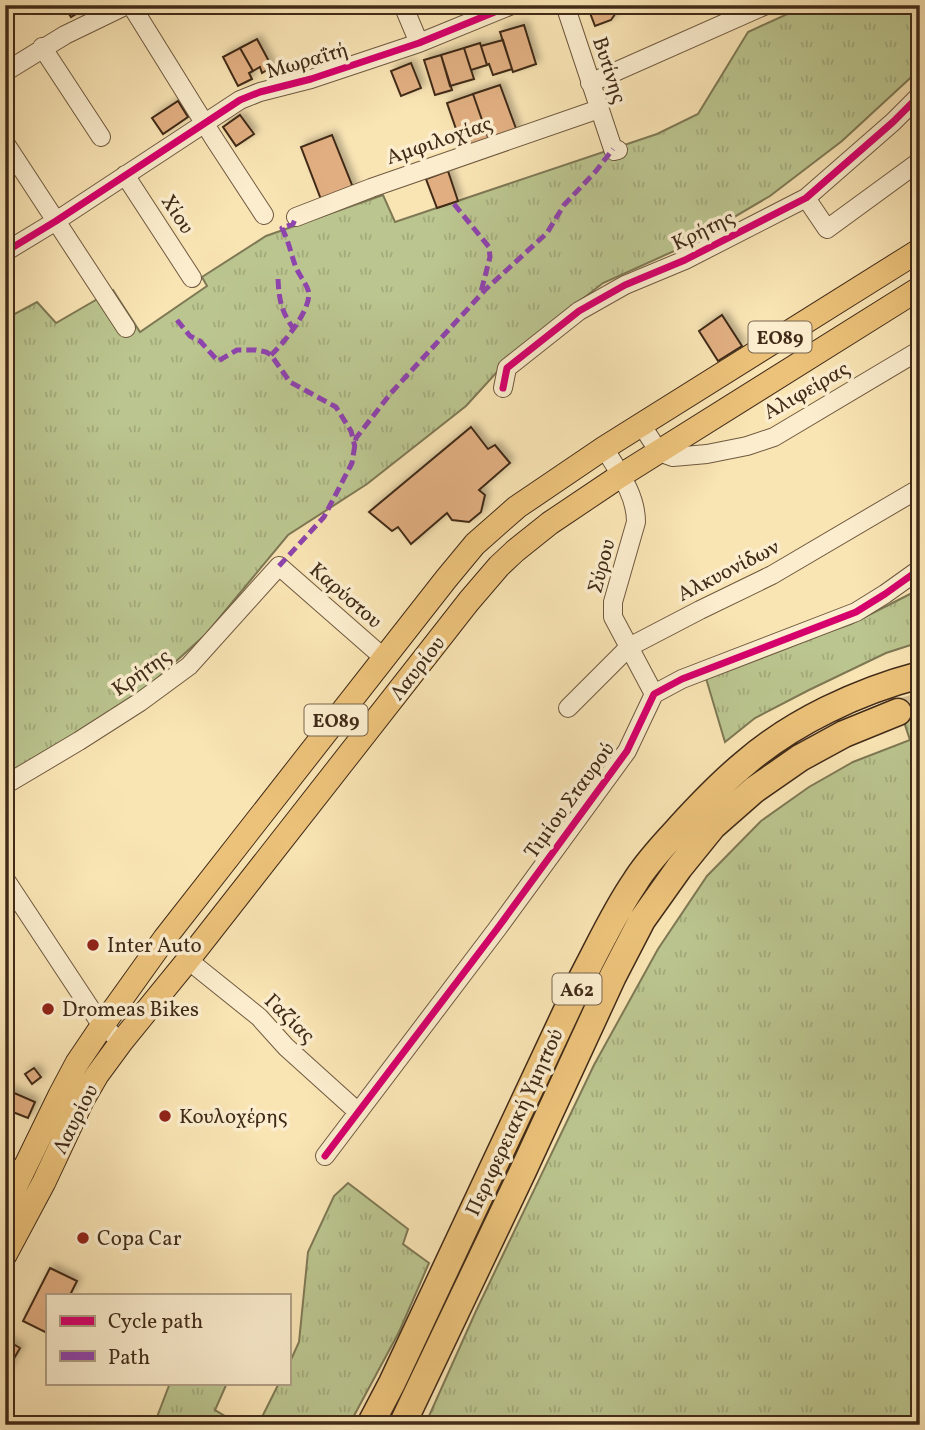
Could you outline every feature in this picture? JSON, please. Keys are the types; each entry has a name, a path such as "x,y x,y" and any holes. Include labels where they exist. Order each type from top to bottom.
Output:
{"highway":[{"name":"Περιφερειακή Υμηττού","path":"370,1425 392,1384 583,976 636,880 702,803 745,762 791,729 817,715 896,681 920,675"},
{"name":"Περιφερειακή Υμηττού","path":"402,1425 613,976 642,920 713,826 754,790 800,758 844,734 898,712"}],"main road":[{"name":"Λαυρίου","path":"5,1208 14,1170 102,1026 165,938 475,544 517,507 604,448 920,250"},
{"name":"Λαυρίου","path":"5,1255 97,1075 499,566 534,534 620,476 920,288"}],"street":[{"path":"5,72 42,47 129,5 264,215"},
{"path":"403,5 419,43"},
{"name":"Μωραΐτή","path":"5,251 56,222 248,96 324,75 419,43 512,5"},
{"name":"Βυτίνης","path":"565,5 615,150"},
{"path":"590,83 766,5"},
{"path":"42,47 101,137"},
{"name":"Κρήτης","path":"503,388 507,368 579,311 625,285 685,260 806,198 920,95"},
{"name":"Αμφιλοχίας","path":"296,217 371,188 599,109"},
{"path":"5,143 126,328"},
{"path":"806,198 827,229 920,161"},
{"name":"Χίου","path":"125,175 192,278"},
{"name":"Αλιφείρας","path":"659,452 673,457 707,454 747,446 774,436 920,350"},
{"path":"641,424 659,452"},
{"name":"Σύρου","path":"604,448 635,504 636,522 613,602 613,617 654,694"},
{"name":"Αλκυονίδων","path":"568,708 629,647 772,575 920,488"},
{"name":"Κρήτης","path":"5,785 120,715 189,666 279,566"},
{"name":"Καρύστου","path":"279,566 384,658"},
{"path":"654,694 682,679 856,612 920,569"},
{"name":"Τιμίου Σταυρού","path":"325,1156 497,929 627,751 654,694"},
{"path":"5,879 102,1026 122,1041"},
{"name":"Γαζίας","path":"188,961 258,1017 286,1047 358,1112"}],"green space":[{"path":"807,5 920,5 920,69 842,141 770,196 683,247 603,283 519,348 466,406 367,484 288,535 206,634 139,695 5,778 5,319 37,302 56,323 113,290 140,332 207,286 202,277 266,236 383,195 395,222 657,134 698,114 748,32"},
{"path":"920,589 920,642 886,653 809,690 755,718 725,742 705,675 851,624"},
{"path":"920,695 920,1425 425,1425 476,1311 594,1065 658,949 707,876 761,821 809,787 853,762 910,740 897,701"},
{"path":"348,1183 408,1229 403,1244 429,1263 399,1332 349,1425 258,1425 278,1384 290,1384 290,1362 299,1342 308,1252 334,1196"},
{"path":"170,1384 227,1384 215,1410 240,1425 156,1425"}],"building":[{"path":"64,5 84,5 86,8 71,17"},
{"path":"587,5 620,7 611,20 595,26"},
{"path":"524,25 536,64 513,72 500,32"},
{"path":"257,39 272,67 262,73 260,67 253,71 240,48"},
{"path":"503,40 512,69 493,75 481,46"},
{"path":"480,43 487,65 471,70 464,48"},
{"path":"240,48 253,71 249,73 252,79 238,86 223,57"},
{"path":"464,48 474,79 450,86 441,55"},
{"path":"441,55 452,90 435,95 424,60"},
{"path":"411,63 421,88 401,96 391,71"},
{"path":"500,85 518,134 490,143 473,94"},
{"path":"473,94 490,143 464,152 447,103"},
{"path":"178,101 188,117 163,134 152,118"},
{"path":"240,115 254,134 236,146 223,127"},
{"path":"332,135 354,190 322,202 301,147"},
{"path":"448,171 458,201 437,208 426,179"},
{"path":"722,315 742,346 718,361 699,331"},
{"path":"471,427 488,449 495,445 510,463 479,490 485,495 481,512 469,522 452,520 447,513 411,544 398,527 392,531 369,512"},
{"path":"34,1068 41,1077 32,1084 25,1074"},
{"path":"5,1089 35,1102 28,1118 5,1109"},
{"path":"50,1268 77,1281 70,1294 46,1294 46,1332 23,1321"},
{"path":"5,1339 20,1348 5,1374"}],"tunnel":[{"path":"898,712 920,706"}],"marked path":[{"path":"279,566 324,517 352,463 356,438 391,393 485,290 547,233 564,205 613,149"},
{"path":"454,204 489,247 490,257 481,292"},
{"path":"271,355 296,325 309,297 282,228 293,224 296,217"},
{"path":"278,279 281,305 293,328"},
{"path":"177,320 190,336 200,341 218,361 237,350 256,350 271,355 290,382 336,407 351,431 355,447"}],"cycle path":[{"path":"5,252 240,100 419,43 512,5"},
{"path":"503,388 507,368 579,311 625,285 685,260 806,198 920,95"},
{"path":"325,1156 497,929 627,751 654,694 682,679 856,612 920,569"}],"place":[{"name":"Inter Auto","path":"93,945"},
{"name":"Dromeas Bikes","path":"48,1009"},
{"name":"Κουλοχέρης","path":"165,1116"},
{"name":"Copa Car","path":"83,1238"}]}
